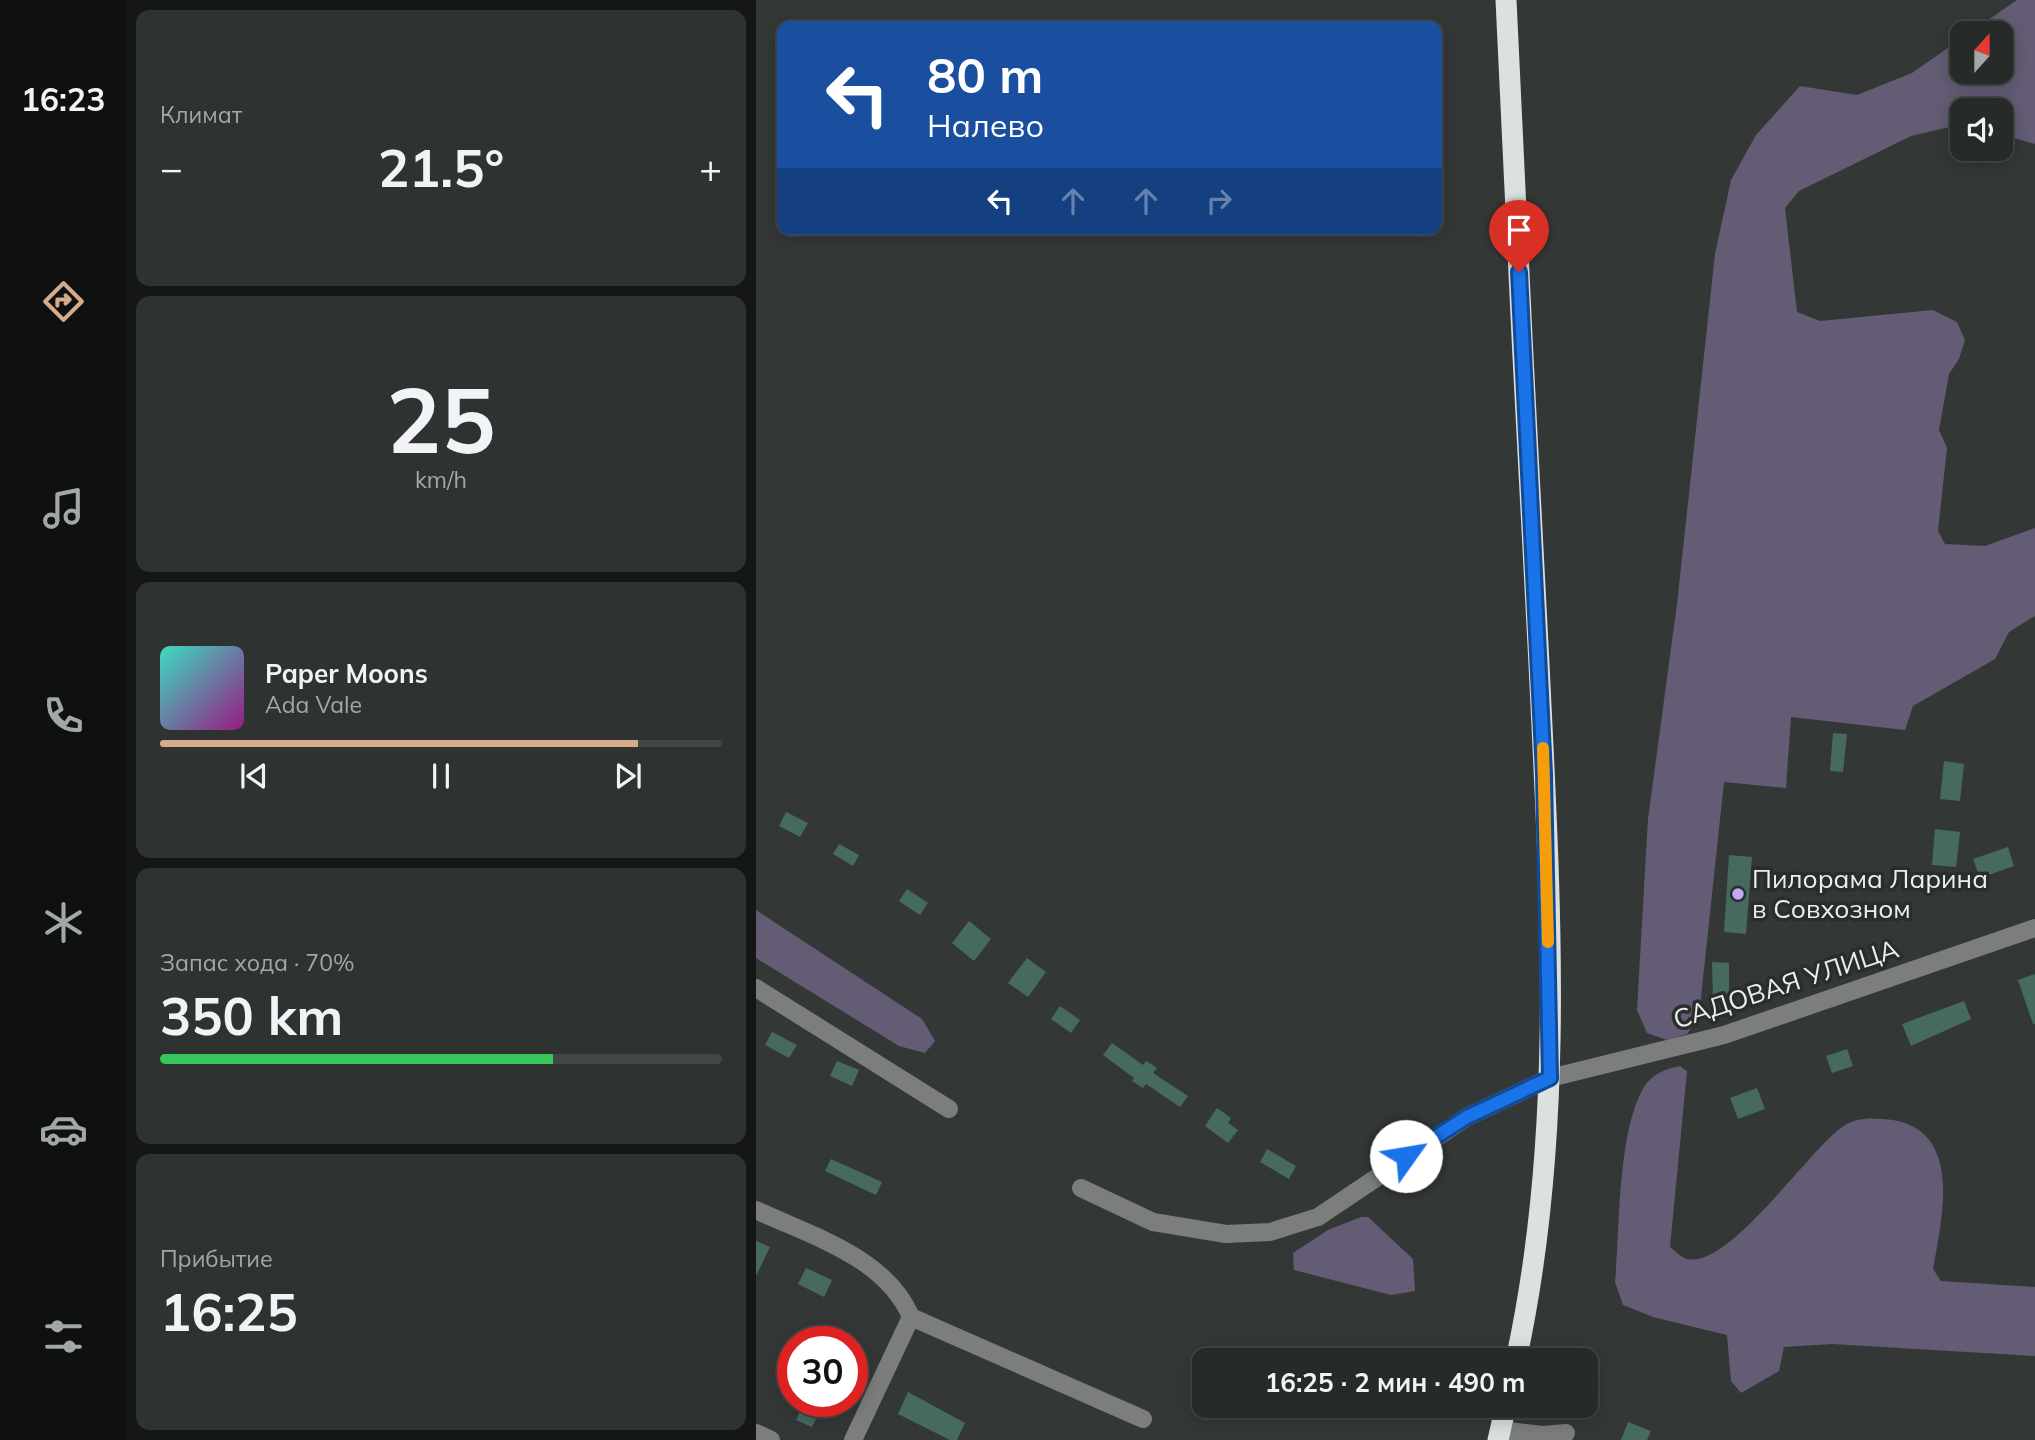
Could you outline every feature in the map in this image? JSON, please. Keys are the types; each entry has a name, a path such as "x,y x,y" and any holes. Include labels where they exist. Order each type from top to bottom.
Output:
{"highway":[{"path":"1506,0 1544,774 1550,1078 1546,1175 1537,1253 1518,1348"}],"street":[{"name":"САДОВАЯ УЛИЦА","path":"1081,1188 1153,1222 1226,1234 1270,1232 1318,1217 1467,1117 1550,1078 1724,1035 2035,928"},
{"path":"756,988 949,1109"},
{"path":"756,1210 870,1265 905,1302 911,1317 1143,1419"},
{"path":"853,1440 911,1317"},
{"path":"756,1433 771,1440"},
{"path":"1499,1435 1553,1436"}],"shaded area":[{"path":"2017,0 2035,0 2035,144 2013,138 2013,98 1950,98 1950,127 1911,136 1799,191 1785,208 1797,312 1820,321 1933,310 1957,322 1965,340 1959,359 1949,374 1939,430 1947,448 1938,531 1945,544 1985,546 2035,528 2035,616 2009,632 1995,659 1913,706 1905,730 1791,717 1786,788 1724,782 1699,1016 1687,1034 1667,1040 1647,1033 1637,1010 1648,819 1677,604 1715,254 1731,180 1756,135 1800,86 1857,95 1912,73 1950,46 1950,84 2013,84 2013,21 1986,21"},
{"path":"756,910 922,1019 935,1041 925,1053 899,1046 756,958"},
{"path":"1680,1066 1687,1071 1670,1247 1678,1254 1687,1259 1704,1257 1724,1246 1767,1206 1827,1140 1848,1123 1873,1118 1893,1120 1915,1128 1930,1141 1939,1159 1943,1203 1933,1269 1941,1281 2035,1287 2035,1356 1832,1344 1784,1347 1779,1371 1741,1393 1731,1381 1727,1335 1653,1317 1623,1305 1615,1282 1621,1182 1629,1129 1635,1106 1647,1083 1660,1073"},
{"path":"1361,1217 1368,1217 1413,1259 1415,1291 1391,1295 1294,1270 1293,1253 1328,1230"}],"building":[{"path":"1833,733 1847,734 1843,772 1830,771"},
{"path":"1944,761 1964,764 1960,801 1940,799"},
{"path":"786,812 808,823 800,837 779,826"},
{"path":"1935,829 1960,832 1956,867 1932,865"},
{"path":"839,844 859,855 853,866 833,854"},
{"path":"2008,847 2014,866 1980,878 1973,859"},
{"name":"Пилорама Ларина в Совхозном","path":"1729,855 1752,857 1746,934 1724,932"},
{"path":"907,889 928,903 920,915 899,901"},
{"path":"969,921 991,939 974,961 952,943"},
{"path":"1027,958 1046,972 1028,997 1008,983"},
{"path":"1712,962 1729,963 1729,998 1713,998"},
{"path":"2035,974 2035,1024 2033,1024 2018,980"},
{"path":"1964,1001 1971,1019 1911,1046 1902,1024"},
{"path":"1060,1006 1080,1020 1071,1033 1051,1019"},
{"path":"772,1032 797,1045 789,1058 765,1045"},
{"path":"1112,1043 1143,1065 1146,1061 1157,1068 1153,1073 1188,1096 1180,1107 1146,1084 1143,1088 1132,1081 1134,1078 1103,1055"},
{"path":"1847,1049 1853,1066 1832,1073 1826,1056"},
{"path":"837,1061 859,1070 852,1086 830,1076"},
{"path":"1757,1088 1765,1109 1738,1119 1730,1098"},
{"path":"1217,1108 1231,1118 1228,1123 1238,1130 1228,1143 1205,1126"},
{"path":"1267,1149 1296,1166 1289,1179 1260,1162"},
{"path":"831,1159 882,1182 876,1195 825,1171"},
{"path":"756,1241 770,1247 756,1276"},
{"path":"806,1268 832,1280 824,1297 798,1284"},
{"path":"908,1392 965,1423 957,1440 950,1440 898,1414"},
{"path":"797,1417 817,1417 812,1427 796,1420"},
{"path":"1628,1422 1651,1431 1647,1440 1621,1440"}],"slow traffic":[{"path":"1543,748 1548,942"}],"place":[{"name":"Пилорама Ларина в Совхозном","path":"1738,894"}],"route":[{"path":"1406,1156 1467,1117 1550,1078 1544,774 1519,272"}]}
